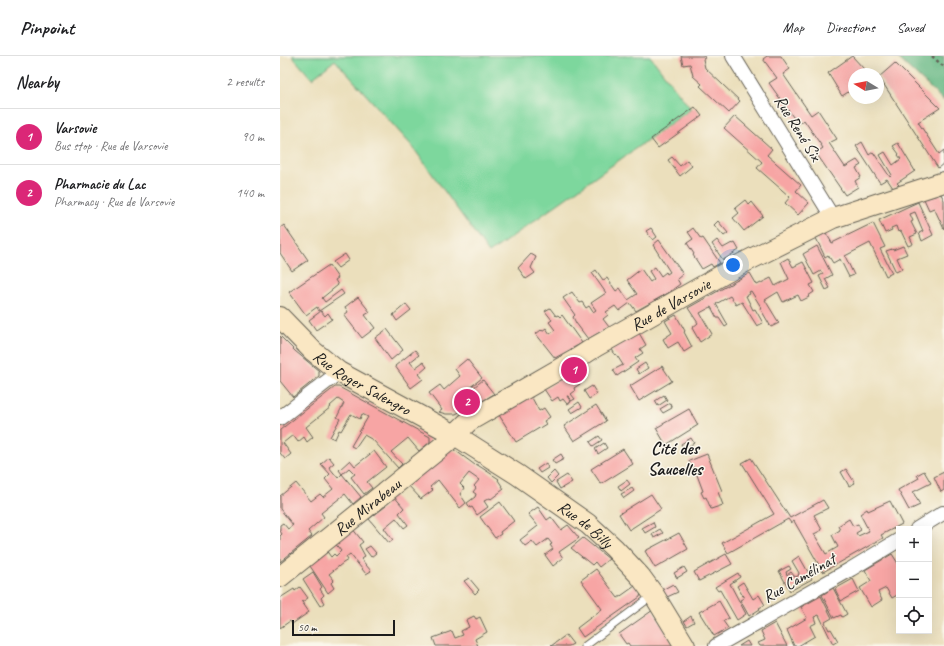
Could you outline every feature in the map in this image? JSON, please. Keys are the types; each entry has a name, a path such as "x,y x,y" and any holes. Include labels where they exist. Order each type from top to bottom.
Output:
{"street":[{"name":"Rue René Six","path":"733,56 833,218"},
{"name":"Rue de Varsovie","path":"455,436 470,421 602,343 743,263 833,218 944,182"},
{"name":"Rue Roger Salengro","path":"280,317 312,351 339,372 455,436"},
{"path":"280,418 339,372"},
{"name":"Rue Mirabeau","path":"280,577 455,436"},
{"name":"Rue de Billy","path":"455,436 518,475 588,524 614,548 640,576 654,595 685,646"},
{"path":"922,526 943,513"},
{"name":"Rue Camélinat","path":"716,646 896,542"}],"lane":[{"path":"585,646 654,595"}],"path":[{"path":"932,56 944,67"}],"green space":[{"path":"292,56 650,56 691,109 489,253 412,146 335,60 312,79"},
{"path":"896,56 944,56 944,101"}],"building":[{"path":"681,56 704,56 705,58 703,59 705,68 740,101 729,113 700,86 702,84 693,76 690,64 683,65"},
{"path":"767,56 781,56 790,69 783,74 811,115 818,110 837,139 829,143 845,167 857,160 861,165 856,168 861,177 855,181 858,187 845,195 816,153 823,148 804,120 798,124 769,83 777,78 763,59"},
{"path":"852,56 863,68 848,68 848,92 842,96 828,73"},
{"path":"895,63 940,108 918,122 939,154 944,150 944,163 938,168 884,85 884,73"},
{"path":"695,107 702,116 658,148 651,139"},
{"path":"735,116 772,149 767,155 801,185 796,191 809,203 798,215 785,203 790,197 757,168 762,162 724,128"},
{"path":"862,142 869,155 873,152 890,177 892,175 880,155 885,152 893,165 901,159 893,146 898,143 915,171 897,183 899,185 893,188 887,179 880,183 856,146"},
{"path":"672,157 680,166 687,160 692,166 680,176 668,160"},
{"path":"941,194 944,200 944,229 934,208 929,210 924,199"},
{"path":"745,200 749,205 752,202 763,216 744,231 733,218 739,213 735,208"},
{"path":"918,202 933,235 922,241 919,233 923,231 915,212 910,214 913,221 911,222 917,234 910,237 913,244 908,246 901,231 898,232 896,226 891,228 892,230 885,233 879,220"},
{"path":"718,221 728,233 724,236 714,225"},
{"path":"873,223 885,247 880,249 892,273 886,276 870,243 845,256 854,275 849,277 840,259 833,263 828,255 825,257 816,238 826,233 832,243"},
{"path":"284,225 308,260 292,271 280,253 280,228"},
{"path":"651,228 657,237 653,240 646,231"},
{"path":"693,228 701,239 703,238 720,263 713,267 711,264 702,269 687,243 693,239 688,232"},
{"path":"659,240 683,274 677,279 680,284 668,293 636,311 630,303 619,311 615,306 606,312 608,315 603,319 609,327 588,339 576,323 573,317 575,315 563,298 572,292 580,303 582,302 586,308 589,306 593,312 596,310 591,303 606,293 592,273 596,270 603,280 607,278 616,291 620,288 628,300 637,294 627,280 641,269 650,282 654,279 649,271 655,267 661,276 666,272 667,274 670,272 653,245"},
{"path":"717,240 723,248 735,243 739,250 723,260 712,244"},
{"path":"817,246 832,275 825,279 830,288 826,290 819,276 823,274 821,271 814,275 803,254"},
{"path":"903,246 907,254 897,258 902,269 896,272 886,251"},
{"path":"345,254 349,260 338,268 333,262"},
{"path":"531,254 536,257 531,268 535,273 526,279 518,268"},
{"path":"788,258 793,267 803,262 814,283 810,285 814,292 808,296 809,297 801,301 798,295 783,302 778,292 765,300 779,323 771,327 751,291 749,292 750,294 746,296 753,310 755,309 763,323 757,326 742,302 736,305 730,296 716,304 728,325 725,327 719,318 717,318 711,307 700,313 712,334 700,342 692,328 698,323 688,308 750,273 757,285 771,278 775,286 789,279 781,262"},
{"path":"329,265 338,278 335,280 338,285 322,298 325,302 341,290 344,294 319,311 317,307 306,315 289,292"},
{"path":"358,297 370,312 365,315 375,328 362,338 344,315 348,312 345,307"},
{"path":"406,304 411,310 397,321 393,315"},
{"path":"550,308 556,316 558,315 560,317 562,315 582,343 555,358 536,334 546,328 550,334 555,330 549,322 552,320 545,311"},
{"path":"321,311 325,316 328,313 332,319 316,330 309,320"},
{"path":"676,315 692,347 684,352 678,342 668,348 663,339 672,333 665,321"},
{"path":"387,329 403,350 391,360 375,338"},
{"path":"639,333 646,345 640,349 643,353 635,358 638,362 617,376 613,370 623,365 612,349"},
{"path":"280,336 319,371 319,376 293,397 280,381"},
{"path":"415,350 419,355 410,362 415,368 423,362 427,367 419,374 423,379 411,388 395,366"},
{"path":"467,359 482,378 464,392 465,394 483,380 494,394 474,406 472,404 456,414 439,412 442,410 429,393 440,385 444,390 460,376 455,369"},
{"path":"645,363 648,368 639,374 636,369"},
{"path":"662,366 672,381 639,401 630,386"},
{"path":"572,372 580,384 574,388 575,391 571,394 575,399 571,401 567,396 571,402 567,404 563,399 560,401 558,397 552,401 544,389"},
{"path":"592,386 597,394 589,399 584,391"},
{"path":"335,387 339,387 430,437 430,442 419,451 408,438 391,452 402,464 398,468 373,440 364,435 355,448 351,446 368,417 362,414 360,419 351,414 341,431 339,430 335,439 330,437 340,419 337,417 344,403 338,399 330,406 331,407 306,427 313,437 307,442 304,437 298,442 293,435 283,443 291,454 285,459 280,453 280,430"},
{"path":"664,395 667,400 658,406 655,401"},
{"path":"531,396 539,411 544,408 550,417 544,421 546,424 516,442 499,415"},
{"path":"579,402 582,407 572,413 569,409"},
{"path":"670,403 672,408 663,413 660,409"},
{"path":"596,405 606,421 574,441 564,426"},
{"path":"689,409 698,425 666,445 656,428"},
{"path":"599,436 602,440 593,446 590,442"},
{"path":"691,438 694,443 684,449 681,444"},
{"path":"604,443 607,448 598,454 595,449"},
{"path":"623,449 633,464 601,484 591,469"},
{"path":"450,450 456,451 475,465 476,464 499,479 498,480 504,489 491,499 490,498 484,501 488,507 477,515 472,507 470,508 467,503 475,497 476,494 473,492 476,488 474,486 479,480 469,473 460,484 464,488 460,494 466,503 460,508 438,480 430,487 433,490 421,499 407,484"},
{"path":"374,451 386,467 367,482 372,488 364,494 351,477 355,474 349,468 342,474 339,470 350,460 355,466"},
{"path":"561,454 564,459 555,464 552,460"},
{"path":"707,454 722,491 718,492 723,505 711,509 706,497 704,498 701,492 703,491 694,467 692,468 689,461"},
{"path":"329,457 334,463 329,467 338,478 342,474 361,497 353,504 345,494 321,513 324,517 308,531 312,536 280,562 280,536 282,534 280,531 280,525 283,523 288,529 293,525 280,509 280,496 296,483 311,501 320,494 323,497 333,489 325,479 330,474 321,464"},
{"path":"751,458 790,518 823,500 828,508 814,515 822,530 814,534 826,554 838,547 832,535 840,530 838,526 849,519 853,526 858,524 861,530 856,533 858,536 869,531 860,514 867,509 868,511 890,501 902,524 881,535 883,538 823,572 794,521 791,523 788,519 728,553 722,543 774,514 742,463"},
{"path":"546,463 548,468 540,473 537,469"},
{"path":"846,469 855,483 849,486 841,472"},
{"path":"554,471 558,476 551,483 547,478"},
{"path":"924,471 931,483 913,492 920,505 909,510 898,490 919,478 917,475"},
{"path":"944,472 944,490 941,492 934,477"},
{"path":"567,475 572,482 560,489 556,482"},
{"path":"627,480 630,484 621,491 618,486"},
{"path":"632,488 634,491 624,498 621,494"},
{"path":"651,494 661,509 629,530 619,514"},
{"path":"393,495 404,508 399,513 408,525 404,528 396,518 384,528 393,540 389,543 369,519 386,506 383,503"},
{"path":"500,502 514,521 495,538 480,517"},
{"path":"538,507 547,520 551,517 561,530 568,525 579,538 559,552 563,558 553,566 545,555 553,549 550,545 552,544 548,539 537,547 532,541 525,546 520,540 538,526 528,514"},
{"path":"653,522 655,527 645,533 642,528"},
{"path":"352,528 363,542 359,545 365,556 361,559 371,571 366,574 350,554 346,557 348,560 329,574 334,580 331,583 334,588 328,593 308,563 325,549 331,557 334,554 336,556 341,551 334,542"},
{"path":"660,529 663,533 654,538 652,534"},
{"path":"679,533 688,549 655,568 645,551"},
{"path":"583,538 609,559 599,567 595,562 592,565 571,548"},
{"path":"370,546 376,553 371,557 365,549"},
{"path":"726,554 732,564 699,581 694,572"},
{"path":"892,554 896,560 896,596 892,598 886,588 878,592 882,600 871,607 860,588 871,581 865,570"},
{"path":"799,556 812,579 790,591 779,571 789,566 791,569 786,572 787,575 791,572 795,577 798,576 799,573 792,561"},
{"path":"684,567 687,572 677,578 674,573"},
{"path":"596,569 618,598 635,586 641,593 640,597 583,637 577,628 602,609 581,580"},
{"path":"313,572 322,587 320,589 324,595 321,598 324,603 320,606 303,579"},
{"path":"738,573 740,577 730,584 746,614 737,620 720,590 718,591 715,587"},
{"path":"469,578 479,590 475,594 464,581"},
{"path":"853,579 859,591 841,601 835,589"},
{"path":"743,582 753,599 759,595 765,605 749,616 740,600 744,598 737,586"},
{"path":"673,584 678,592 667,597 662,590"},
{"path":"300,587 308,598 302,602 309,612 292,624 290,621 280,628 280,598"},
{"path":"833,588 847,614 842,617 841,615 834,618 822,595"},
{"path":"821,596 832,618 825,622 829,630 831,629 838,641 833,644 819,615 814,617 816,623 810,626 815,636 798,646 794,646 787,630 807,618 801,607"},
{"path":"719,601 729,618 723,621 728,628 714,636 699,612"},
{"path":"653,610 674,646 630,646 628,643 626,644 619,634"},
{"path":"474,616 476,619 480,617 487,632 475,639 478,646 436,646 433,638 452,631 455,638 463,635 461,631 469,627 466,620"},
{"path":"691,616 694,622 687,626 684,621"},
{"path":"775,623 787,646 760,646 758,643 765,640 761,631"},
{"path":"566,635 573,644 569,646 551,646"},
{"path":"747,641 750,646 739,646"}],"place":[{"name":"Varsovie","path":"574,370"},
{"name":"Pharmacie du Lac","path":"467,402"}],"district":[{"name":"Cité des Saucelles","path":"675,458"}]}
